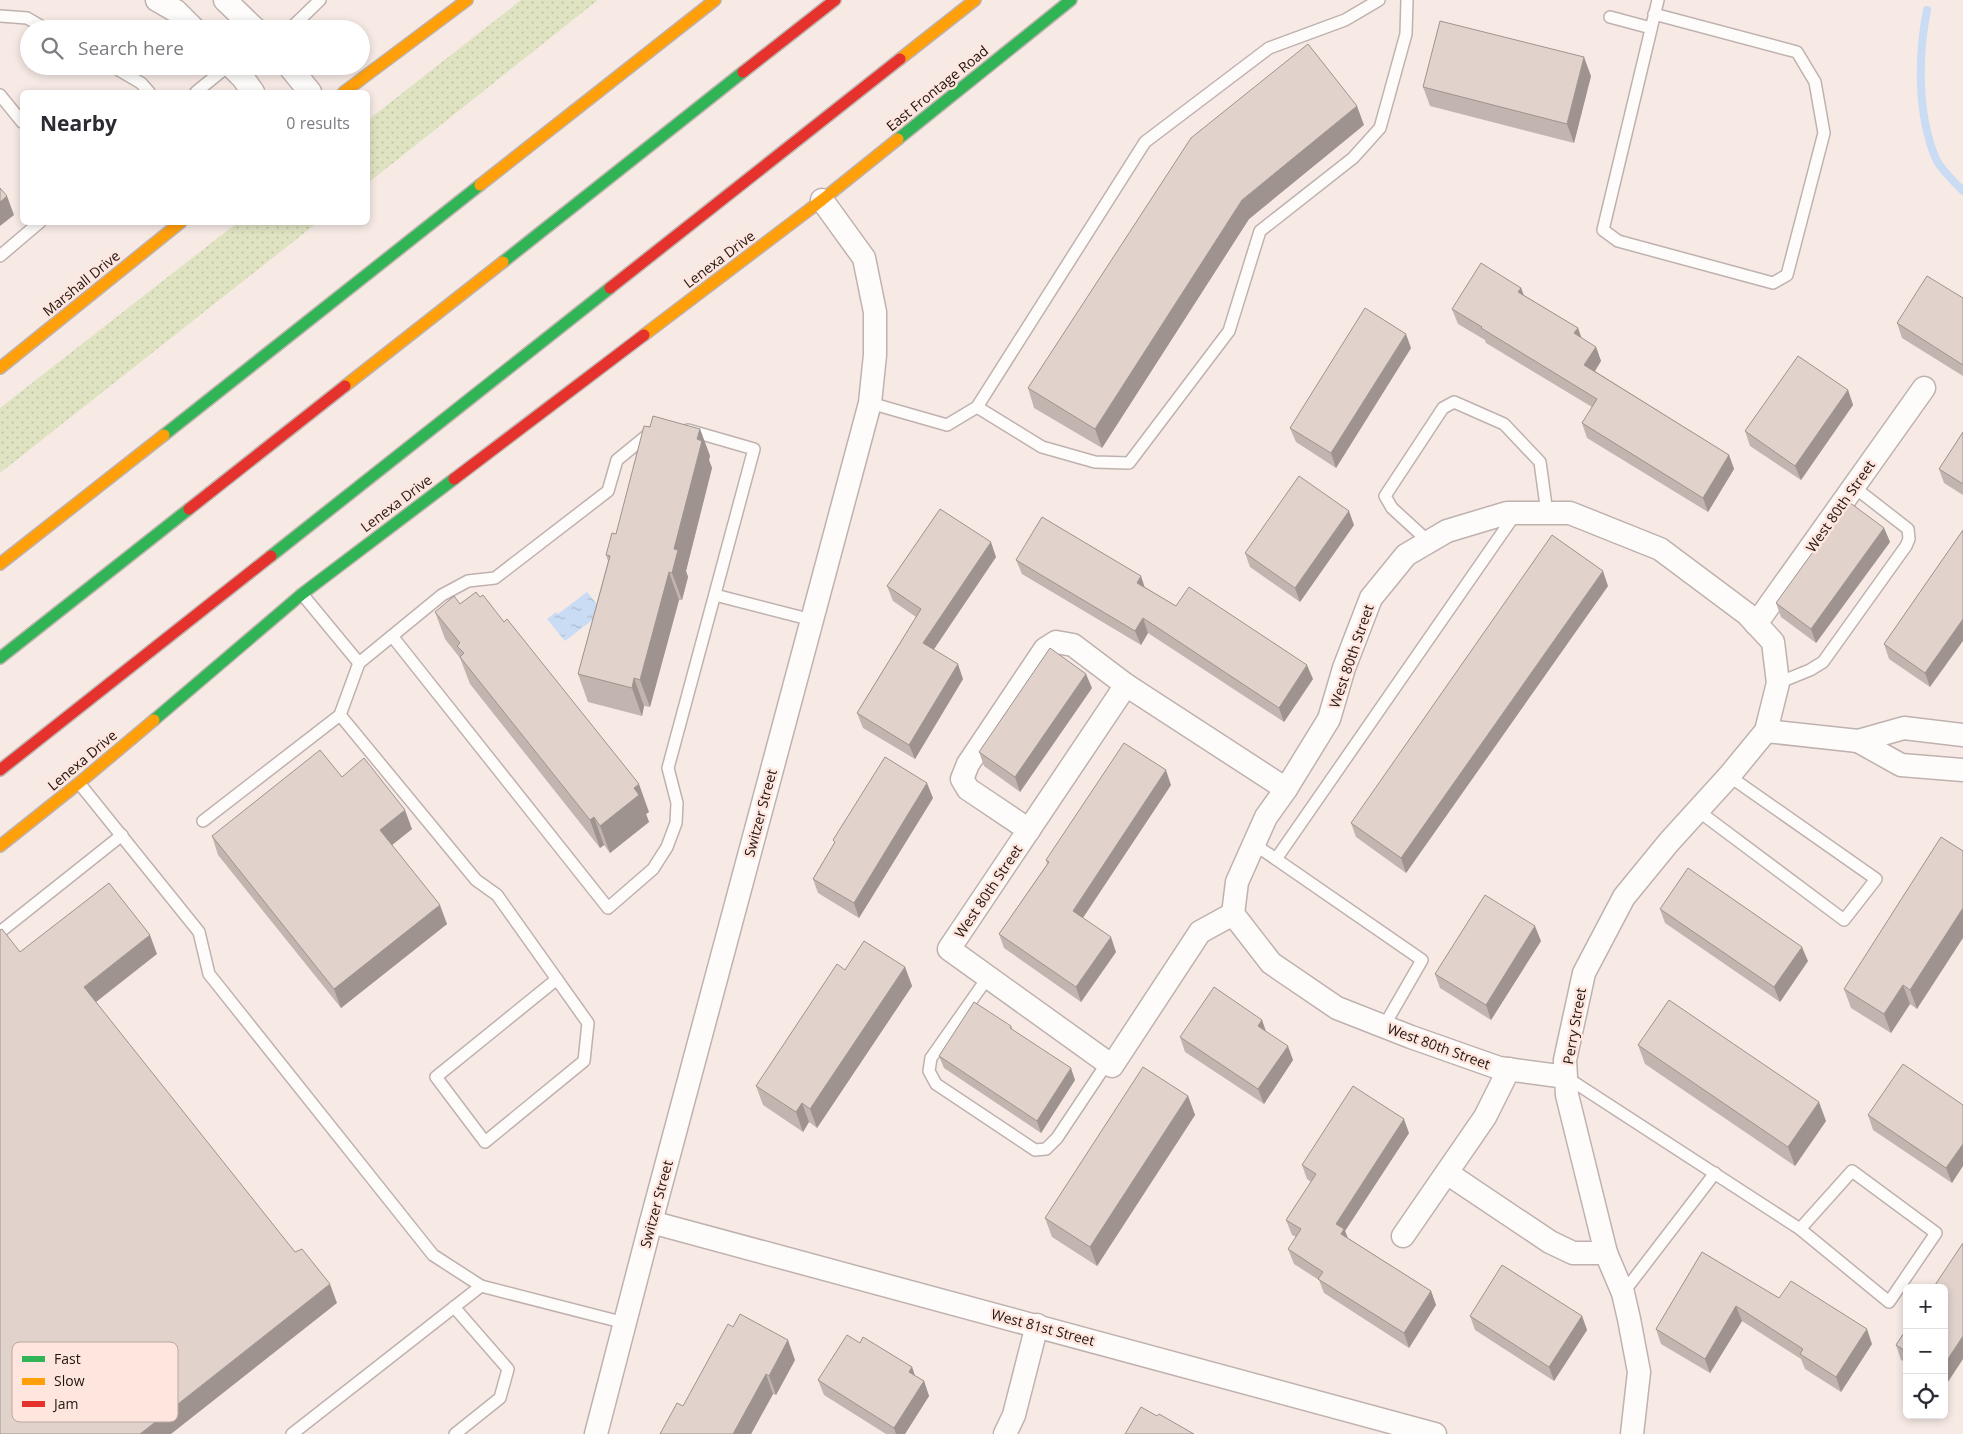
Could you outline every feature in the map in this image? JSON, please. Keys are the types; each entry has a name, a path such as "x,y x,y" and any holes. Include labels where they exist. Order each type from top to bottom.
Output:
{"main road":[{"path":"370,73 467,0"},
{"path":"0,564 715,0"},
{"path":"0,658 835,0"},
{"path":"0,770 975,0"},
{"name":"East Frontage Road","path":"822,200 1071,0"},
{"path":"347,90 367,75"},
{"name":"Lenexa Drive","path":"0,846 79,783 302,594 822,200"},
{"name":"Marshall Drive","path":"0,368 177,225"}],"street":[{"path":"157,0 176,11 185,20"},
{"path":"225,0 246,20"},
{"path":"240,75 252,90"},
{"path":"296,75 308,90"},
{"name":"Switzer Street","path":"596,1434 870,403 875,355 875,312 864,258 822,200"},
{"name":"West 80th Street","path":"1756,624 1924,388"},
{"name":"West 80th Street","path":"1566,1077 1490,1065 1337,1008 1270,963 1233,914 1237,882 1266,817 1286,789 1329,719 1344,668 1371,598 1406,555 1447,532 1507,513 1570,513 1660,548 1747,614 1773,642 1778,683 1766,731"},
{"path":"1029,830 968,789 962,779 968,764 1045,649 1056,642 1073,645 1126,684 1286,789"},
{"name":"West 80th Street","path":"1107,1063 949,949 1126,684"},
{"path":"1766,731 1858,740 1904,728 1963,736"},
{"name":"Perry Street","path":"1632,1434 1639,1372 1623,1293 1606,1253 1567,1095 1565,1060 1584,973 1624,896 1766,731"},
{"path":"1858,740 1901,765 1963,770"},
{"path":"1107,1063 1112,1066 1200,932 1233,914"},
{"path":"1403,1236 1485,1117 1509,1069"},
{"path":"1447,1173 1550,1242 1573,1253 1606,1253"},
{"name":"West 81st Street","path":"651,1222 1434,1434"},
{"path":"1005,1434 1014,1415 1037,1326"}],"lane":[{"path":"299,20 320,0"},
{"path":"870,403 947,425 976,407 1146,142 1269,48 1345,20 1379,0"},
{"path":"976,407 1042,447 1095,462 1129,462 1229,331 1260,231 1353,158 1380,128 1406,34 1407,0"},
{"path":"1654,14 1797,52 1815,82 1824,133 1787,275 1773,283 1618,242 1603,230 1654,14 1658,0"},
{"path":"0,16 27,18 30,20"},
{"path":"1610,17 1651,28"},
{"path":"127,75 141,83 147,90"},
{"path":"199,90 218,75"},
{"path":"0,95 20,120"},
{"path":"0,256 36,225"},
{"path":"1429,542 1392,508 1385,496 1444,408 1454,402 1504,424 1540,462 1547,513"},
{"path":"392,636 608,908 653,869 667,846 676,823 677,803 668,768 754,449 674,425"},
{"path":"202,821 340,715 359,663 442,595 468,581 494,578 608,491 617,460 658,427"},
{"path":"1778,683 1810,670 1823,662 1906,546 1908,529 1854,487"},
{"path":"1276,859 1516,513"},
{"path":"302,594 359,663"},
{"path":"715,595 812,620"},
{"path":"340,715 476,880 497,895 557,979 588,1023 584,1061 486,1142 436,1077 557,979"},
{"path":"1697,810 1844,920 1876,879 1729,776"},
{"path":"79,783 199,932 209,974 433,1255 481,1286 625,1323"},
{"path":"0,932 122,836"},
{"path":"1254,844 1422,960 1384,1026"},
{"path":"988,977 931,1058 929,1071 936,1084 1035,1150 1046,1150 1057,1138 1107,1063"},
{"path":"1566,1077 1800,1228 1889,1302 1936,1233 1852,1170 1800,1228"},
{"path":"1623,1293 1715,1173"},
{"path":"292,1434 481,1286"},
{"path":"454,1307 508,1369 500,1398 455,1434"}],"green space":[{"path":"521,0 598,0 370,181 370,118"},
{"path":"234,225 314,225 0,473 0,408"}],"water":[{"path":"587,592 605,614 595,618 565,641 547,619 556,612 558,614"}],"building":[{"path":"1440,21 1584,57 1567,124 1423,87"},
{"path":"1308,44 1357,106 1242,200 1095,429 1028,388 1191,138"},
{"path":"0,188 7,196 0,202"},
{"path":"1481,263 1521,288 1518,292 1578,328 1574,333 1596,347 1584,365 1729,455 1703,498 1582,423 1597,399 1452,309"},
{"path":"1927,276 1963,298 1963,365 1897,323"},
{"path":"1365,308 1406,334 1331,453 1290,428"},
{"path":"1798,356 1848,390 1795,466 1745,431"},
{"path":"653,416 700,429 697,439 702,441 674,549 678,550 672,573 669,572 640,680 634,678 632,688 578,674 610,556 606,555 612,533 616,534 644,426 650,427"},
{"path":"1963,432 1963,484 1939,469"},
{"path":"1299,476 1349,511 1295,588 1245,553"},
{"path":"1849,502 1884,528 1811,629 1776,603"},
{"path":"940,509 991,542 923,643 958,664 909,745 857,713 921,609 887,586"},
{"path":"1042,517 1141,576 1137,583 1176,606 1189,587 1307,665 1279,708 1143,618 1135,631 1016,560"},
{"path":"1963,530 1963,619 1925,673 1884,644"},
{"path":"1552,535 1603,571 1401,858 1351,823"},
{"path":"476,592 480,597 483,595 504,622 507,619 639,784 634,788 639,795 600,826 594,817 590,820 460,657 464,653 457,646 460,643 435,612 454,596 460,604"},
{"path":"1050,648 1086,674 1015,777 979,752"},
{"path":"1124,743 1166,770 1073,911 1111,937 1076,987 999,934 1049,862 1046,860"},
{"path":"320,750 342,777 364,758 405,810 380,830 440,905 334,989 212,836"},
{"path":"885,757 927,783 854,903 813,879 835,842 833,840"},
{"path":"1941,837 1963,851 1963,908 1910,990 1903,985 1884,1014 1844,989"},
{"path":"1688,868 1802,947 1774,987 1660,909"},
{"path":"109,883 150,935 84,987 295,1252 302,1249 330,1284 178,1404 178,1342 12,1342 12,1422 155,1422 140,1434 0,1434 0,930 2,929 20,952"},
{"path":"1485,895 1535,926 1486,1005 1435,974"},
{"path":"864,941 905,967 810,1109 802,1103 796,1112 756,1086 837,964 845,970"},
{"path":"1214,987 1262,1020 1258,1026 1288,1046 1258,1089 1180,1037"},
{"path":"1669,1000 1819,1102 1788,1147 1638,1045"},
{"path":"974,1002 1071,1068 1037,1121 939,1056"},
{"path":"1903,1064 1963,1105 1963,1144 1946,1168 1868,1115"},
{"path":"1143,1067 1188,1096 1090,1247 1045,1218"},
{"path":"1353,1086 1404,1119 1336,1224 1344,1229 1341,1234 1431,1291 1404,1333 1318,1279 1323,1272 1288,1249 1301,1229 1286,1220 1316,1174 1302,1165"},
{"path":"1963,1243 1963,1336 1948,1359 1948,1284 1936,1284"},
{"path":"1702,1252 1779,1298 1791,1281 1867,1329 1836,1377 1800,1354 1803,1349 1736,1306 1705,1359 1656,1329"},
{"path":"1502,1265 1582,1316 1549,1367 1470,1316"},
{"path":"740,1314 788,1340 769,1376 766,1374 733,1434 660,1434 677,1403 683,1406 728,1324 733,1327"},
{"path":"1903,1334 1903,1349 1896,1345"},
{"path":"847,1335 860,1343 863,1337 912,1367 909,1372 924,1381 894,1428 818,1380"},
{"path":"1141,1407 1157,1416 1159,1414 1194,1434 1125,1434"}],"waterway":[{"path":"1927,10 1921,65 1922,104 1925,123 1938,163 1963,191"}],"traffic: fast":[{"path":"898,139 1071,0"},
{"path":"503,262 743,72"},
{"path":"164,435 480,185"},
{"path":"271,556 610,288"},
{"path":"154,720 302,594 454,479"},
{"path":"0,658 189,509"}],"traffic: slow":[{"path":"370,73 467,0"},
{"path":"480,185 715,0"},
{"path":"900,59 975,0"},
{"path":"347,90 367,75"},
{"path":"644,335 822,200 898,139"},
{"path":"0,368 177,225"},
{"path":"345,386 503,262"},
{"path":"0,564 164,435"},
{"path":"0,846 154,720"}],"traffic: jam":[{"path":"743,72 835,0"},
{"path":"610,288 900,59"},
{"path":"454,479 644,335"},
{"path":"189,509 345,386"},
{"path":"0,770 271,556"}]}
